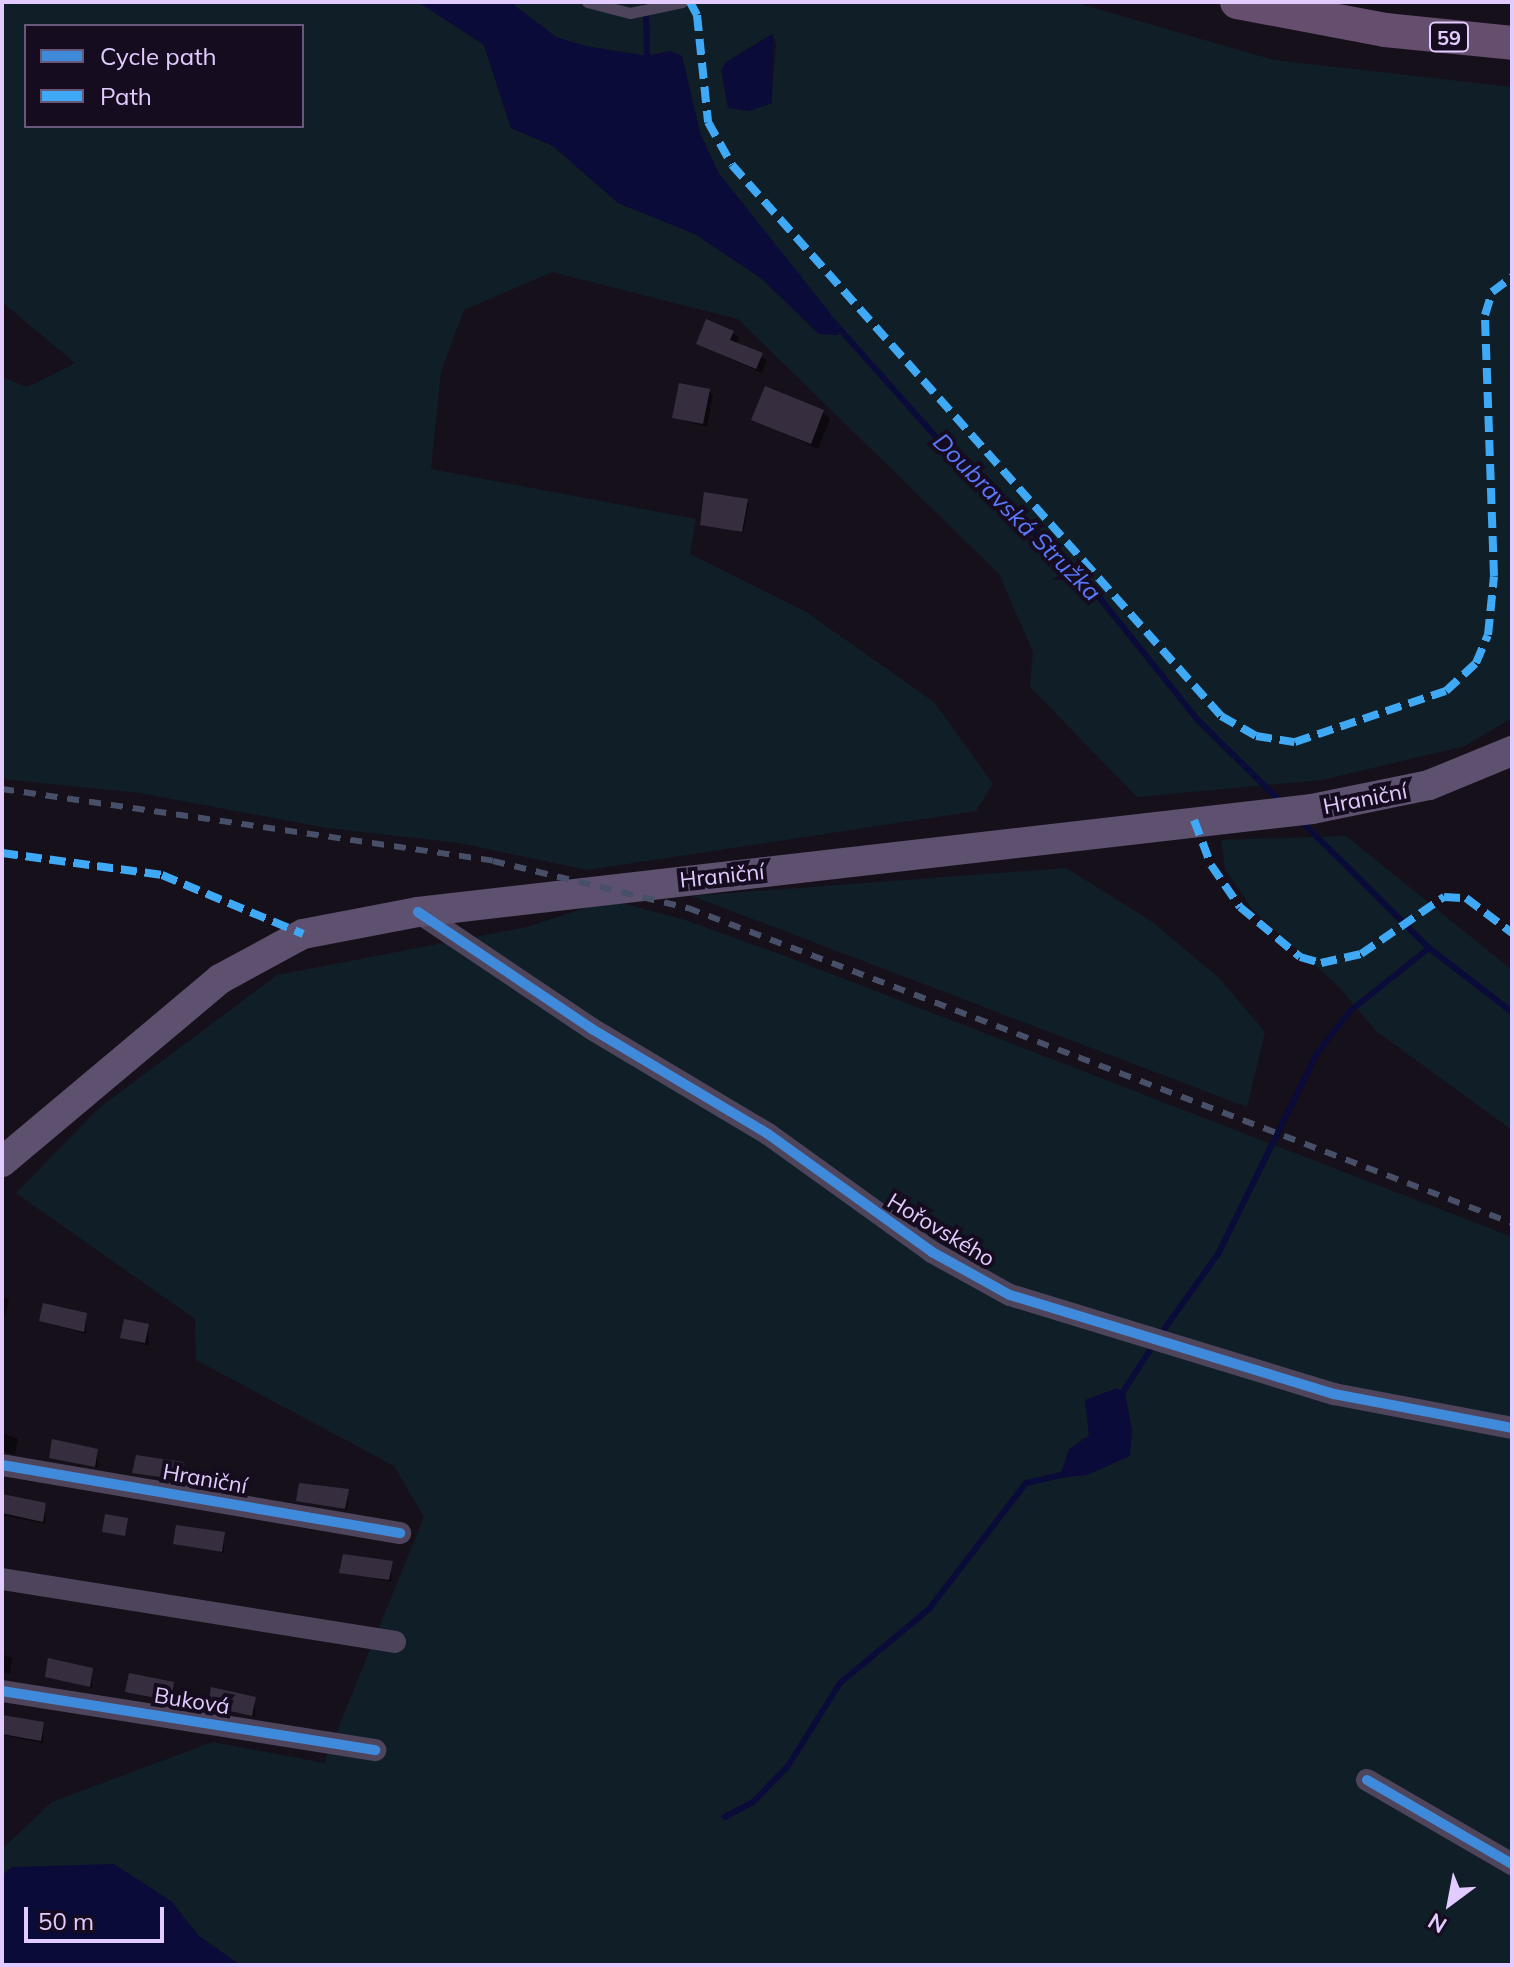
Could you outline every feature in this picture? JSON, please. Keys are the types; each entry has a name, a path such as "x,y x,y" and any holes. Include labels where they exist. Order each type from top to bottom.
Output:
{"main road":[{"name":"59","path":"1237,2 1385,30 1512,43"},
{"name":"Hraniční","path":"2,1162 250,959 303,934 418,912 1312,809 1429,785 1512,751"}],"street":[{"name":"Hořovského","path":"418,912 592,1029 768,1134 932,1252 1010,1295 1334,1394 1512,1428"},
{"name":"Hraniční","path":"2,1465 400,1533"},
{"path":"2,1579 395,1642"},
{"name":"Buková","path":"2,1691 375,1750"},
{"path":"1367,1780 1512,1864"}],"lane":[{"path":"587,2 630,13 682,2"}],"shaded area":[{"path":"2,2 418,2 484,45 511,128 553,146 618,203 695,234 762,279 819,334 839,334 718,173 700,133 682,56 670,51 647,56 585,46 556,37 510,2 1073,2 1274,60 1512,87 1512,718 1465,746 1322,780 1137,797 1030,687 1033,652 999,574 738,319 552,272 464,310 441,371 431,469 696,519 690,554 806,612 934,702 993,784 976,811 587,870 459,843 327,828 140,793 2,779 2,377 27,387 75,363 2,302","holes":["772,34 776,44 771,103 726,62"]},
{"path":"418,2 510,2 556,37 585,46 647,56 670,51 682,56 700,133 718,172 830,313 839,335 819,334 762,279 695,234 618,203 553,146 511,128 484,45"},
{"path":"773,34 772,103 749,111 728,108 721,70 726,62"},
{"path":"1346,836 1512,970 1512,1130 1376,1031 1337,985 1253,910 1225,869 1221,840"},
{"path":"1066,868 1154,923 1220,979 1265,1032 1247,1107 692,896"},
{"path":"610,900 685,920 1512,1237 1512,1965 240,1965 199,1936 171,1901 12,1867 2,1876 2,1849 52,1802 213,1742 324,1763 424,1517 394,1466 196,1360 195,1319 16,1193 99,1108 277,975 527,927","holes":["1125,1394 1132,1430 1078,1441 1089,1436 1087,1414"]},
{"path":"1117,1388 1125,1394 1132,1430 1130,1456 1087,1475 1059,1478 1069,1449 1089,1436 1085,1400"},
{"path":"114,1864 171,1901 199,1936 240,1965 2,1965 2,1876 12,1867"}],"building":[{"path":"706,319 734,331 730,340 763,353 756,369 696,344"},
{"path":"679,383 710,389 703,424 672,418"},
{"path":"765,386 824,410 811,444 751,420"},
{"path":"704,492 748,499 742,532 700,525"},
{"path":"43,1303 87,1313 84,1332 39,1321"},
{"path":"124,1319 149,1324 145,1343 120,1338"},
{"path":"52,1439 98,1449 95,1467 49,1458"},
{"path":"136,1455 184,1462 181,1480 132,1473"},
{"path":"299,1483 349,1489 345,1509 296,1501"},
{"path":"2,1494 46,1503 43,1522 2,1513"},
{"path":"105,1514 128,1518 125,1536 102,1532"},
{"path":"176,1525 225,1532 222,1552 173,1544"},
{"path":"343,1554 393,1561 389,1580 339,1573"},
{"path":"48,1658 93,1668 90,1687 45,1677"},
{"path":"129,1673 174,1682 171,1701 125,1692"},
{"path":"211,1687 256,1697 252,1716 208,1706"},
{"path":"2,1715 44,1722 41,1741 2,1734"}],"waterway":[{"path":"646,2 647,62"},
{"name":"Doubravská Stružka","path":"830,318 979,485 1078,571 1198,720 1282,803"},
{"name":"Doubravská Stružka","path":"1299,819 1429,948 1512,1012"},
{"path":"1160,1335 1218,1254 1318,1052 1350,1011 1429,948"},
{"path":"1119,1398 1154,1344"},
{"path":"725,1817 753,1802 788,1766 840,1683 929,1609 1026,1483 1066,1474"}],"railway":[{"path":"2,789 493,861 688,908 1512,1223"}],"marked path":[{"path":"690,2 697,15 708,122 732,165 1221,716 1256,736 1295,742 1446,691 1476,663 1488,635 1494,576 1485,315 1492,292 1512,277"},
{"path":"1194,820 1211,865 1240,907 1300,957 1321,963 1361,954 1444,897 1466,898 1512,933"},
{"path":"2,853 162,875 303,934"}],"cycle path":[{"path":"418,912 592,1029 768,1134 932,1252 1010,1295 1334,1394 1512,1428"},
{"path":"2,1465 400,1533"},
{"path":"2,1691 375,1750"},
{"path":"1367,1780 1512,1864"}]}
